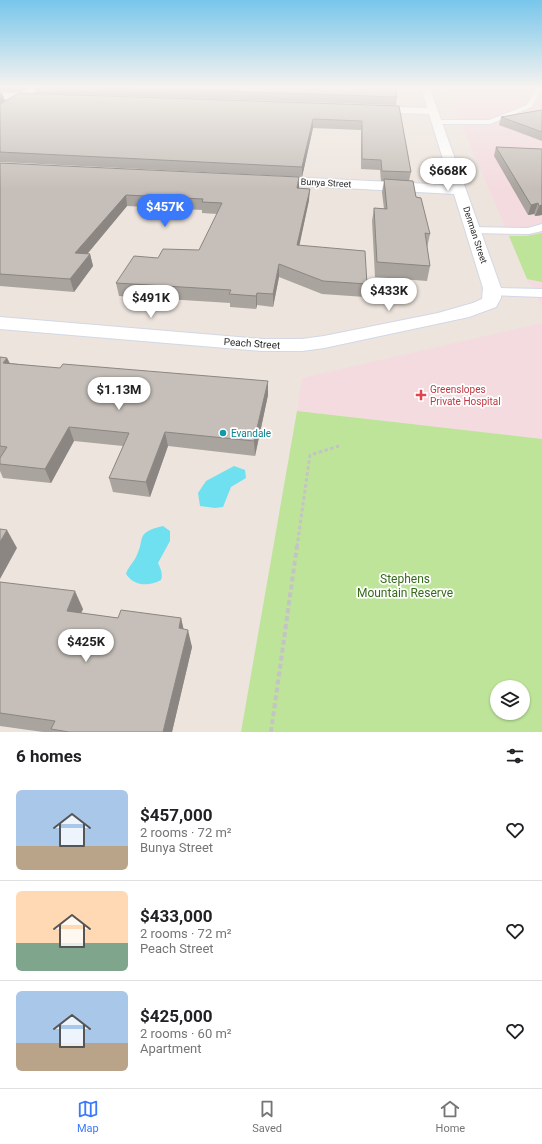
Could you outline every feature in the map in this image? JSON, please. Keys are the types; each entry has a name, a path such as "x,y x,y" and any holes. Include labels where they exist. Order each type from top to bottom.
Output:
{"street":[{"name":"Denman Street","path":"437,120 493,292"},
{"name":"Bunya Street","path":"254,179 460,190"},
{"name":"Peach Street","path":"0,323 262,345 302,345 324,342 476,308 489,303 493,292"}],"lane":[{"path":"455,120 472,123 490,122 495,120"},
{"path":"473,230 529,231 542,227"},
{"path":"493,292 542,293"}],"path":[{"path":"271,732 310,455 339,446"}],"shaded area":[{"path":"460,120 542,120 542,306 527,279"},
{"name":"Greenslopes Private Hospital","path":"542,323 542,439 297,411 302,378"}],"green space":[{"path":"542,233 542,282 527,279 509,236 526,236"},
{"name":"Stephens Mountain Reserve","path":"297,411 542,439 542,732 241,732"}],"water":[{"path":"234,466 245,470 246,478 231,487 223,507 215,508 200,506 198,493 206,481"},
{"path":"163,526 170,531 170,541 158,563 162,576 161,580 151,584 142,584 133,581 126,574 136,557 142,537 148,531"}],"building":[{"path":"0,120 313,120 302,167 0,152"},
{"path":"341,120 402,120 411,172 382,171 381,160 362,159 362,121"},
{"path":"510,120 542,120 542,132"},
{"path":"496,147 542,149 542,205 539,206 538,203 531,205"},
{"path":"0,163 299,177 297,188 310,189 297,245 365,251 367,284 323,281 279,264 273,294 257,293 256,296 229,294 231,290 116,283 134,256 158,258 163,249 199,250 222,203 202,202 203,199 126,195 75,253 90,254 70,279 0,274"},
{"path":"384,179 413,181 416,197 421,198 430,234 425,233 430,266 377,262 374,208 387,209"},
{"path":"0,357 7,358 3,363 60,368 63,364 268,381 254,441 165,432 146,482 109,478 129,433 69,427 45,469 0,464 0,458 7,447 0,446"},
{"path":"0,529 7,530 0,542"},
{"path":"0,582 75,591 67,611 118,618 121,610 181,618 179,628 188,630 163,732 69,732 51,729 55,721 0,713"}],"place":[{"name":"Greenslopes Private Hospital","path":"421,395"},
{"name":"Evandale","path":"223,433"}]}
